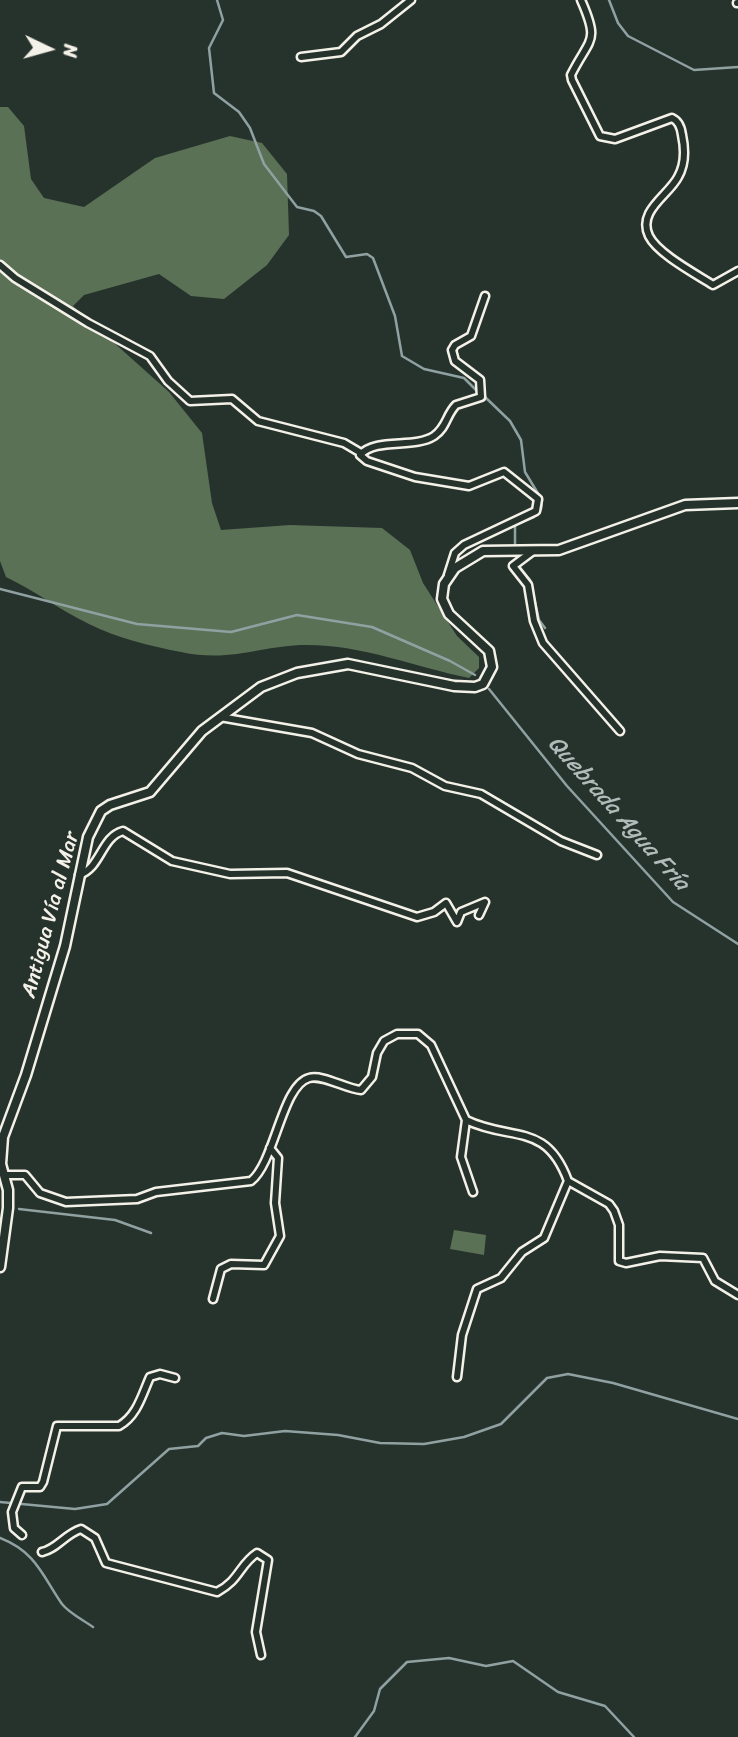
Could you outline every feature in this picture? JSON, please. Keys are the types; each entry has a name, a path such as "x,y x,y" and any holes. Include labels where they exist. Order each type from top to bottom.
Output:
{"main road":[{"path":"448,575 483,551 559,550 685,505 738,503"},
{"name":"Antigua Vía al Mar","path":"0,1267 4,1188 2,1137 26,1075 65,946 88,837 101,811 110,805 150,792 183,752 220,717 261,687 332,665 363,665 454,686 475,687 483,684 492,667 492,657 480,640 446,608 441,593 448,575"}],"street":[{"path":"301,57 341,52 357,36 381,24 411,0"},
{"path":"581,0 593,27 590,41 571,75 600,135 615,139 672,118 678,122 681,130 684,151 682,170 675,183 651,210 646,223 648,235 663,251 713,285 738,271"},
{"path":"0,265 15,278 88,323 150,356 168,381 190,401 232,399 258,421 344,443 361,453 367,461 415,477 469,486 504,472 538,499 536,511 482,534 464,545 455,553 448,575"},
{"path":"361,453 431,438 448,422 456,405 481,397 482,388 478,376 455,360 452,354 455,345 471,336 485,296"},
{"path":"533,551 513,566 527,585 534,621 543,643 620,731"},
{"path":"220,717 312,733 358,754 412,768 445,786 481,794 561,841 597,855"},
{"path":"79,875 90,868 114,835 123,831 172,861 230,874 287,873 417,917 434,912 446,903 457,922 461,912 485,902 479,915"},
{"path":"4,1175 25,1175 40,1193 54,1200 137,1199 156,1192 251,1181 261,1170 292,1095 302,1082 312,1077 361,1090 372,1077 381,1044 397,1034 412,1032 428,1040 466,1120 461,1157 473,1192"},
{"path":"466,1120 478,1126 512,1131 544,1143 562,1166 568,1181 609,1204 614,1211 619,1225 619,1261 626,1263 660,1256 703,1258 715,1281 738,1295"},
{"path":"213,1299 221,1269 231,1264 264,1265 281,1236 275,1203 278,1158 270,1148"},
{"path":"457,1377 462,1335 477,1289 501,1278 522,1252 544,1238 568,1181"},
{"path":"22,1535 14,1528 12,1512 22,1488 40,1487 43,1482 57,1426 119,1426 128,1421 136,1409 150,1377 160,1374 175,1378"},
{"path":"42,1552 52,1550 68,1533 81,1529 95,1538 106,1563 217,1592 232,1584 248,1559 257,1553 268,1560 256,1632 261,1655"}],"green space":[{"path":"0,107 8,107 24,126 31,179 44,198 84,207 155,158 230,136 262,143 287,174 289,235 267,265 224,299 191,296 159,274 84,295 73,306 169,392 202,433 212,503 221,530 290,525 382,528 410,550 423,583 457,636 479,657 479,668 469,678 369,653 328,646 290,646 216,656 169,650 100,629 6,577 0,561"},
{"path":"454,1230 486,1235 484,1255 450,1249"}],"waterway":[{"path":"217,0 223,20 209,48 214,93 239,112 250,128 264,164 297,207 314,211 321,216 346,257 367,254 373,258 395,316 402,356 424,369 464,378 481,395"},
{"path":"609,0 618,23 628,36 694,70 738,67"},
{"path":"485,397 510,421 521,440 525,472 542,500 541,509 534,517 515,525 515,545"},
{"path":"518,565 530,580 539,620 545,628"},
{"name":"Quebrada Agua Fría","path":"0,589 137,624 231,632 297,615 372,627 450,661 475,675"},
{"name":"Quebrada Agua Fría","path":"489,689 567,786 673,902 738,944"},
{"path":"19,1209 115,1220 151,1233"},
{"path":"0,1502 75,1509 107,1504 169,1449 198,1446 206,1438 222,1433 244,1436 285,1431 338,1435 380,1443 424,1444 464,1437 501,1424 547,1378 568,1374 613,1383 738,1419"},
{"path":"0,1538 30,1557 62,1604 93,1627"},
{"path":"355,1737 374,1711 380,1689 407,1662 449,1658 486,1666 513,1661 558,1692 605,1706 634,1737"}]}
